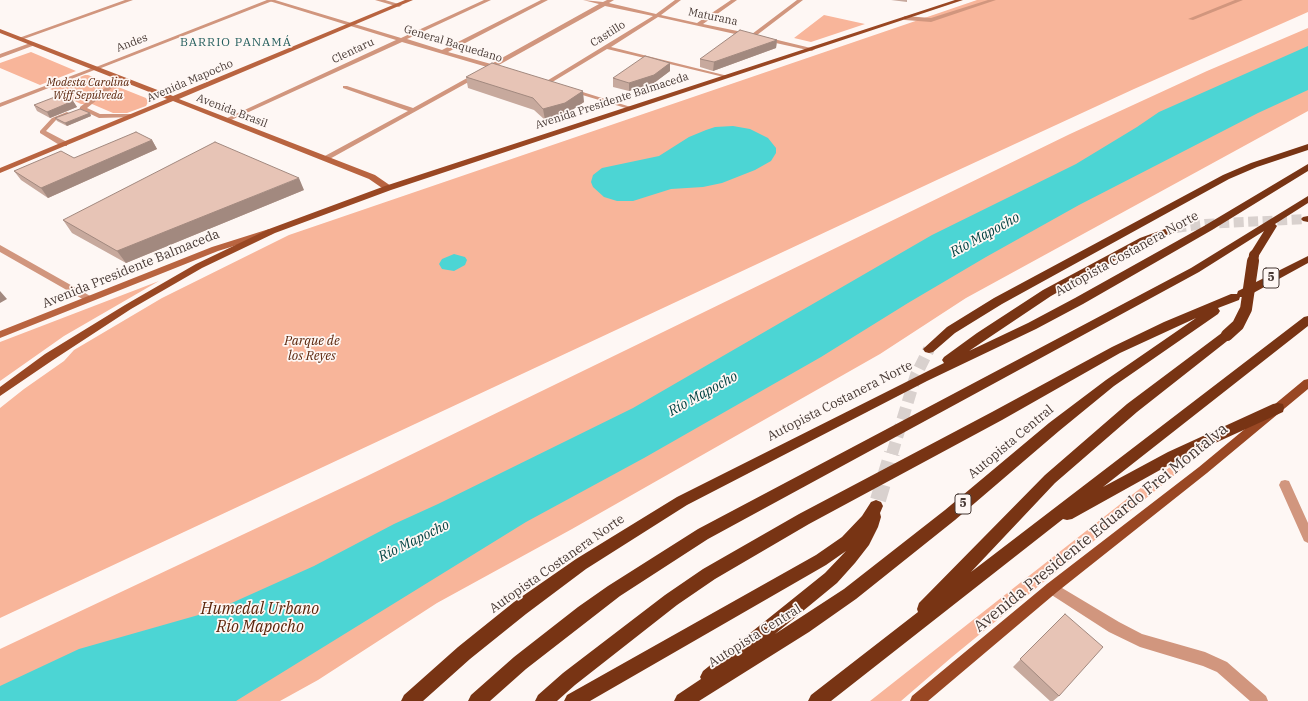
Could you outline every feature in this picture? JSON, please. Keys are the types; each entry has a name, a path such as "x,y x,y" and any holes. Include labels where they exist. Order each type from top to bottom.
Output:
{"highway":[{"path":"929,349 951,330 998,301 1226,177 1254,165 1308,147"},
{"name":"Autopista Costanera Norte","path":"410,701 464,653 520,608 581,564 636,528 736,472 923,378 1032,326 1121,279 1308,167"},
{"path":"477,701 520,663 590,608 703,534 1195,270 1308,199"},
{"path":"897,639 1008,521 1050,479 1104,431 1238,325 1246,309 1254,255 1262,239 1276,220"},
{"path":"923,378 981,336 1047,293 1144,240 1176,228"},
{"name":"Autopista Central","path":"683,701 803,626 850,594 950,515 1054,427 1110,383 1235,297 1308,259"},
{"path":"544,701 569,679 670,600 709,574 804,519 997,416 1116,350 1168,325 1235,297"},
{"path":"820,699 1308,320"},
{"path":"1036,530 1173,456 1278,408"},
{"path":"572,701 821,560 846,542 868,521 877,503 871,527 864,540 850,558 831,578 680,701"}],"main road":[{"name":"Avenida Mapocho","path":"0,171 174,100 410,0"},
{"name":"Avenida Presidente Balmaceda","path":"0,335 215,249 272,231 388,188 960,0"},
{"name":"Avenida Brasil","path":"0,31 372,177 388,188"},
{"name":"Avenida Presidente Balmaceda","path":"0,392 83,335 158,289 224,254 272,231"},
{"name":"Avenida Presidente Eduardo Frei Montalva","path":"917,701 1052,588 1203,470 1308,383"}],"street":[{"path":"19,39 130,0"},
{"name":"General Baquedano","path":"270,0 506,71"},
{"name":"Andes","path":"0,105 270,0"},
{"path":"378,0 399,5"},
{"name":"Clentaru","path":"227,120 488,0"},
{"path":"443,52 545,0"},
{"name":"Maturana","path":"586,0 812,49"},
{"path":"326,159 611,0"},
{"name":"Castillo","path":"547,83 678,0"},
{"path":"699,24 734,0"},
{"path":"753,36 800,0"},
{"path":"905,18 931,20 993,0"},
{"path":"1191,19 1240,0"},
{"path":"0,56 32,44"},
{"path":"605,47 726,77"},
{"path":"64,144 42,132 54,119 82,108 120,79"},
{"path":"540,81 555,85"},
{"path":"345,87 413,110"},
{"path":"563,88 631,108"},
{"path":"82,108 99,116 132,116"},
{"path":"0,248 89,299"},
{"path":"1285,485 1308,538"},
{"path":"1052,588 1114,627 1140,640 1204,659 1222,667 1262,701"}],"green space":[{"name":"Parque de los Reyes","path":"977,0 1308,0 1308,12 1134,89 939,179 0,618 0,408 64,361 74,350 162,298 289,235"},
{"path":"824,15 865,24 811,42 794,38"},
{"name":"Humedal Urbano Río Mapocho","path":"1308,28 1308,111 966,298 880,354 572,529 437,603 318,680 280,701 0,701 0,649 365,477 1070,134 1207,71"},
{"path":"31,52 76,71 40,85 0,68 0,63"},
{"name":"Modesta Carolina Wiff Sepúlveda","path":"85,75 146,98 148,102 146,106 127,113 113,113 92,104 81,104 50,89"},
{"path":"159,281 64,336 0,381 0,342"},
{"path":"1205,450 952,657 901,701 870,701 1142,487 1173,465"}],"water":[{"name":"Río Mapocho","path":"1308,46 1308,90 1258,113 1079,205 986,257 821,357 644,458 526,522 236,701 0,701 0,686 79,649 216,610 314,566 394,524 438,504 633,408 932,235 1076,164 1159,112"},
{"path":"733,126 750,129 768,138 776,148 776,153 771,161 755,170 722,183 703,187 671,189 633,201 617,201 604,197 593,187 591,182 593,175 602,168 659,156 689,137 706,130 715,127"},
{"path":"454,254 465,257 467,260 465,265 454,271 442,269 439,264 442,259"}],"building":[{"path":"740,30 777,40 714,62 700,59"},
{"path":"645,56 670,63 654,75 629,83 613,78"},
{"path":"492,63 583,91 565,103 543,109 533,98 466,77"},
{"path":"60,95 73,101 47,112 34,105"},
{"path":"80,109 90,113 65,123 55,118"},
{"path":"136,132 152,140 41,188 14,171 61,151 74,158"},
{"path":"215,142 299,178 117,251 63,220"},
{"path":"1065,614 1103,647 1059,696 1020,659"}],"tunnel":[{"path":"1176,228 1205,224 1306,219"},
{"path":"892,454 916,375 929,349"},
{"path":"878,500 892,453"}],"district":[{"name":"BARRIO PANAMÁ","path":"236,43"}]}
